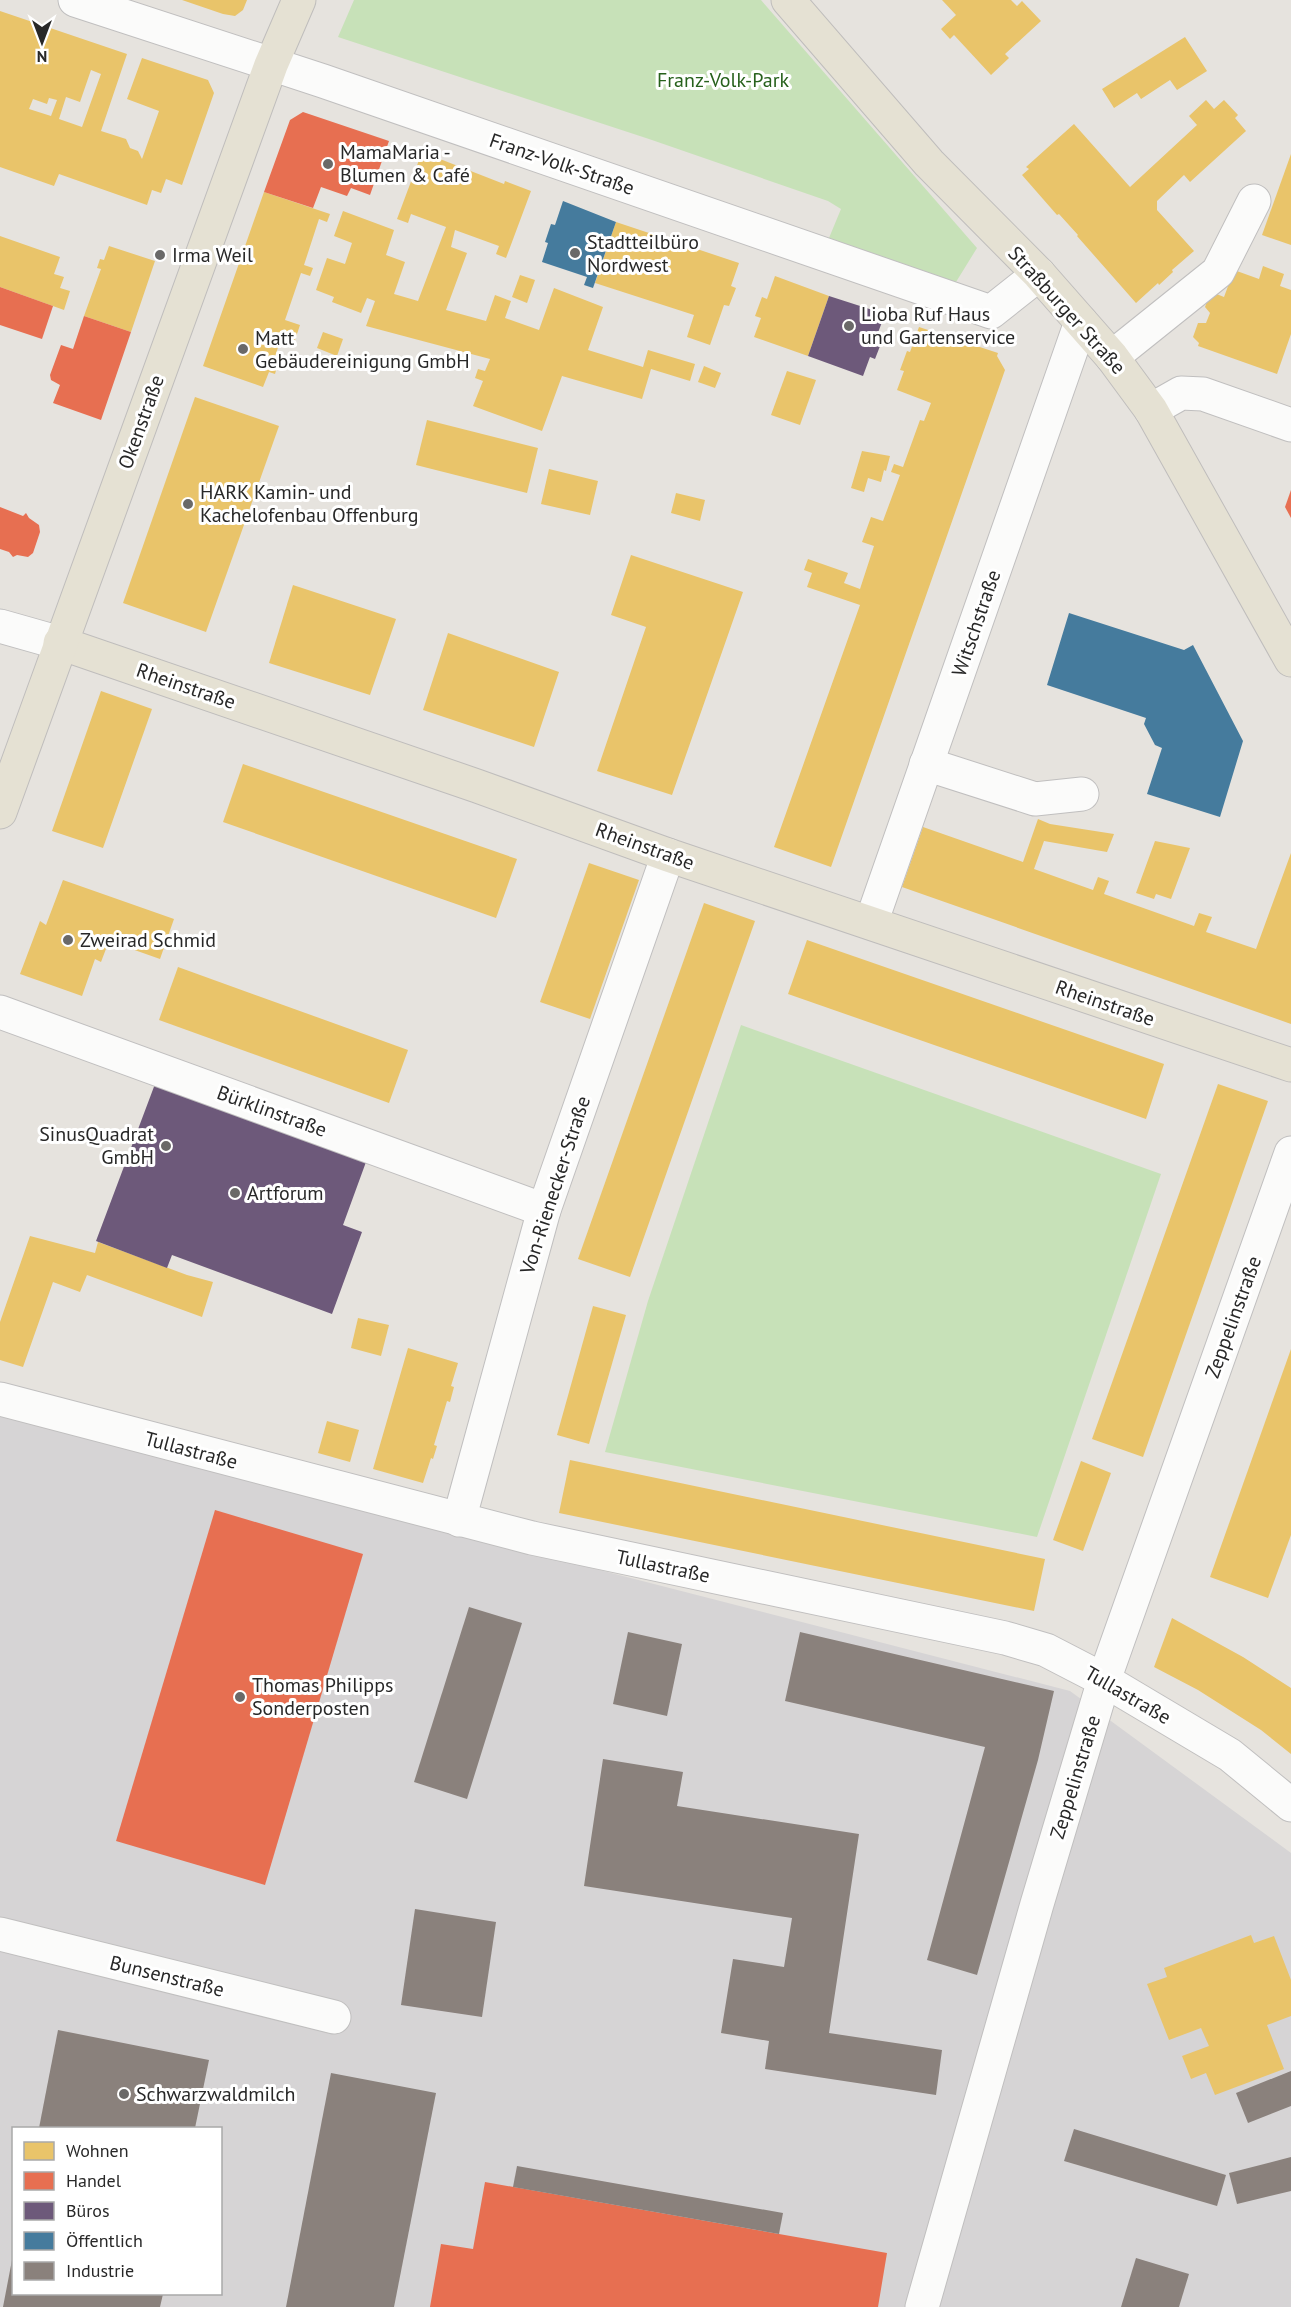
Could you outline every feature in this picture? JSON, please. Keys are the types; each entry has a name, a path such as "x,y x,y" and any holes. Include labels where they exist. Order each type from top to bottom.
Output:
{"main road":[{"name":"Okenstraße","path":"284,33 293,0"},
{"name":"Okenstraße","path":"0,812 271,65 299,0"},
{"name":"Straßburger Straße","path":"788,0 929,163 1039,274 1112,357 1151,410 1291,660"},
{"name":"Rheinstraße","path":"60,643 477,786 668,855 1291,1065"}],"street":[{"name":"Franz-Volk-Straße","path":"75,0 991,312 1039,274"},
{"path":"1112,357 1218,272 1254,201"},
{"name":"Witschstraße","path":"871,923 1081,322"},
{"path":"1151,410 1181,393 1203,394 1291,425"},
{"name":"Rheinstraße","path":"0,626 60,643"},
{"path":"926,764 1035,799 1082,794"},
{"name":"Von-Rienecker-Straße","path":"459,1521 544,1210 668,855"},
{"name":"Bürklinstraße","path":"0,1012 544,1210"},
{"name":"Zeppelinstraße","path":"922,2307 1030,1925 1104,1680 1291,1153"},
{"name":"Tullastraße","path":"0,1399 459,1521 1005,1638 1046,1650 1104,1680 1230,1755 1291,1805"},
{"name":"Bunsenstraße","path":"0,1934 334,2018"}],"shaded area":[{"path":"0,1416 1070,1691 1291,1853 1291,2307 0,2307"}],"green space":[{"name":"Franz-Volk-Park","path":"354,0 761,0 977,248 956,282 829,238 841,209 828,201 649,139 338,37"},
{"path":"741,1025 1161,1174 1037,1537 605,1452 648,1301"}],"building: Wohnen":[{"path":"182,0 247,0 243,10 235,16"},
{"path":"942,0 1011,0 1017,6 1022,1 1041,21 1005,54 1009,58 991,75 954,35 950,39 941,29 956,15"},
{"path":"0,11 127,54 101,131 126,139 130,148 138,151 142,159 159,111 127,99 142,58 208,80 214,93 182,185 166,179 161,193 152,190 147,205 59,174 54,186 0,167","holes":["91,70 101,74 82,127 59,119 66,97 80,102","49,98 57,100 51,116 29,109 33,99 47,104"]},
{"path":"1185,37 1207,71 1177,90 1170,80 1141,99 1137,93 1114,108 1102,89"},
{"path":"1206,100 1214,109 1224,100 1238,115 1235,118 1246,131 1190,182 1184,175 1157,201 1157,210 1194,251 1159,285 1158,283 1136,303 1078,235 1022,175 1029,169 1026,167 1074,124 1130,187 1197,125 1189,116"},
{"path":"422,152 504,184 505,181 531,191 506,258 496,254 499,246 455,230 451,247 467,253 446,310 486,321 495,295 511,301 505,318 539,330 554,288 603,307 588,350 643,367 648,350 695,364 690,381 651,369 642,399 562,376 542,431 473,406 483,381 475,378 478,369 485,371 490,359 366,326 375,301 367,298 361,313 332,302 334,297 316,290 327,258 345,264 352,243 334,236 343,211 394,230 386,255 405,262 394,294 418,301 446,227 411,214 408,223 397,219"},
{"path":"1291,154 1291,245 1262,235"},
{"path":"264,192 330,214 327,222 319,219 304,265 313,268 310,276 301,273 285,320 300,325 295,340 282,336 274,359 279,360 275,374 269,372 263,387 203,366"},
{"path":"616,222 739,263 731,286 736,288 729,306 724,305 710,345 687,337 694,315 595,283"},
{"path":"0,236 60,257 54,274 64,277 60,288 70,291 64,310 0,287"},
{"path":"109,246 155,261 131,332 84,316 101,269 97,268 100,259 104,260"},
{"path":"1263,266 1284,274 1280,286 1291,290 1291,334 1277,374 1198,346 1199,343 1193,337 1198,323 1206,323 1210,313 1205,307 1209,296 1214,293 1224,297 1234,270 1259,279"},
{"path":"520,275 535,280 527,303 512,297"},
{"path":"775,276 829,296 808,356 754,337 761,318 755,316 762,297 767,299"},
{"path":"919,327 998,353 997,356 1005,370 831,867 774,847 860,605 807,587 812,573 804,570 808,559 848,573 844,583 860,589 874,546 862,542 871,517 883,521 900,475 891,472 894,464 903,467 920,420 924,421 931,403 897,390 904,371 900,370 907,351 910,352"},
{"path":"323,332 343,339 337,356 317,348"},
{"path":"704,366 721,373 715,388 698,382"},
{"path":"787,371 816,380 800,425 771,415"},
{"path":"195,397 279,426 206,632 123,603"},
{"path":"427,420 538,448 527,493 416,465"},
{"path":"862,451 890,456 881,482 868,478 864,492 851,488"},
{"path":"549,469 598,481 590,515 541,504"},
{"path":"676,493 705,500 700,521 671,513"},
{"path":"631,555 743,592 672,795 597,771 646,627 611,615"},
{"path":"293,585 396,619 370,695 269,663"},
{"path":"448,633 559,672 534,747 423,710"},
{"path":"101,691 152,709 103,848 52,831"},
{"path":"243,764 517,859 496,918 223,822"},
{"path":"1038,819 1050,824 1114,834 1107,852 1044,841 1034,869 1093,890 1098,877 1109,881 1104,894 1194,926 1199,913 1212,917 1206,932 1256,949 1291,853 1291,1024 902,887 923,827 1023,862"},
{"path":"1155,841 1190,848 1171,899 1156,894 1154,899 1136,893"},
{"path":"589,863 639,880 590,1019 540,1002"},
{"path":"63,880 174,919 160,959 109,941 101,962 95,959 82,996 20,974 40,921 46,925"},
{"path":"704,903 755,921 630,1277 578,1259"},
{"path":"807,940 1164,1064 1146,1119 788,994"},
{"path":"178,967 408,1050 389,1103 159,1020"},
{"path":"1218,1084 1268,1101 1143,1457 1092,1439"},
{"path":"30,1236 95,1253 98,1242 187,1275 213,1282 202,1317 87,1275 80,1292 53,1282 23,1367 0,1360 0,1322"},
{"path":"593,1306 626,1315 589,1444 557,1435"},
{"path":"358,1318 389,1325 381,1356 351,1348"},
{"path":"408,1348 458,1363 451,1386 454,1387 450,1402 447,1401 434,1445 437,1446 423,1483 373,1469"},
{"path":"1291,1349 1291,1535 1268,1598 1210,1577"},
{"path":"327,1421 359,1430 350,1462 318,1453"},
{"path":"570,1460 1045,1559 1034,1611 559,1513"},
{"path":"1081,1461 1111,1473 1083,1551 1053,1540"},
{"path":"1172,1618 1243,1657 1291,1688 1291,1754 1261,1730 1198,1690 1154,1667"},
{"path":"1251,1935 1254,1943 1274,1936 1291,1980 1291,2016 1267,2025 1284,2069 1215,2095 1206,2073 1191,2079 1182,2056 1209,2046 1201,2028 1169,2040 1147,1984 1167,1977 1164,1968"}],"building: Handel":[{"name":"MamaMaria - Blumen & Café","path":"303,112 389,141 370,195 351,188 347,196 321,187 313,208 264,192 290,120"},
{"path":"0,287 53,306 42,339 0,325"},
{"path":"84,316 131,332 101,420 53,403 60,385 51,380 50,375 61,345 73,349"},
{"path":"1291,490 1291,518 1285,507"},
{"path":"0,507 23,516 26,513 39,525 40,532 33,553 28,557 17,555 13,557 9,552 0,549"},
{"path":"215,1510 363,1554 265,1885 116,1841"},
{"path":"485,2182 887,2253 878,2307 430,2307 441,2244 473,2249"}],"building: Büros":[{"name":"Lioba Ruf Haus und Gartenservice","path":"829,296 885,314 876,338 882,341 875,359 870,357 863,376 808,356"},
{"name":"Artforum","path":"155,1084 366,1162 343,1225 362,1232 332,1314 172,1255 167,1268 96,1241"}],"building: Öffentlich":[{"name":"Stadtteilbüro Nordwest","path":"563,201 616,222 593,288 584,285 587,277 542,262 551,224 555,225"},
{"path":"1069,613 1184,650 1193,645 1243,741 1220,817 1147,794 1162,748 1155,745 1144,724 1146,718 1047,685"}],"building: Industrie":[{"path":"469,1607 522,1623 467,1799 414,1782"},
{"path":"628,1632 682,1644 667,1716 613,1704"},
{"path":"800,1632 1054,1691 1038,1760 977,1975 927,1960 985,1747 785,1701"},
{"path":"603,1759 683,1772 677,1806 859,1834 829,2033 942,2050 936,2095 765,2069 769,2041 721,2033 733,1959 784,1967 792,1918 584,1886"},
{"path":"415,1909 496,1922 482,2017 401,2005"},
{"name":"Schwarzwaldmilch","path":"58,2030 209,2060 195,2127 39,2127"},
{"path":"1291,2071 1291,2106 1248,2123 1236,2093"},
{"path":"331,2073 436,2093 394,2307 286,2307"},
{"path":"1074,2129 1226,2175 1217,2206 1064,2161"},
{"path":"1291,2157 1291,2191 1237,2204 1229,2173"},
{"path":"517,2166 783,2213 779,2234 513,2187"},
{"path":"1136,2258 1189,2274 1179,2307 1121,2307"},
{"path":"12,2260 12,2295 163,2295 160,2307 3,2307"}],"place":[{"name":"MamaMaria - Blumen & Café","path":"328,164"},
{"name":"Stadtteilbüro Nordwest","path":"575,253"},
{"name":"Irma Weil","path":"160,255"},
{"name":"Lioba Ruf Haus und Gartenservice","path":"849,326"},
{"name":"Matt Gebäudereinigung GmbH","path":"243,349"},
{"name":"HARK Kamin- und Kachelofenbau Offenburg","path":"188,504"},
{"name":"Zweirad Schmid","path":"68,940"},
{"name":"SinusQuadrat GmbH","path":"166,1146"},
{"name":"Artforum","path":"235,1193"},
{"name":"Thomas Philipps Sonderposten","path":"240,1697"},
{"name":"Schwarzwaldmilch","path":"124,2094"}]}
